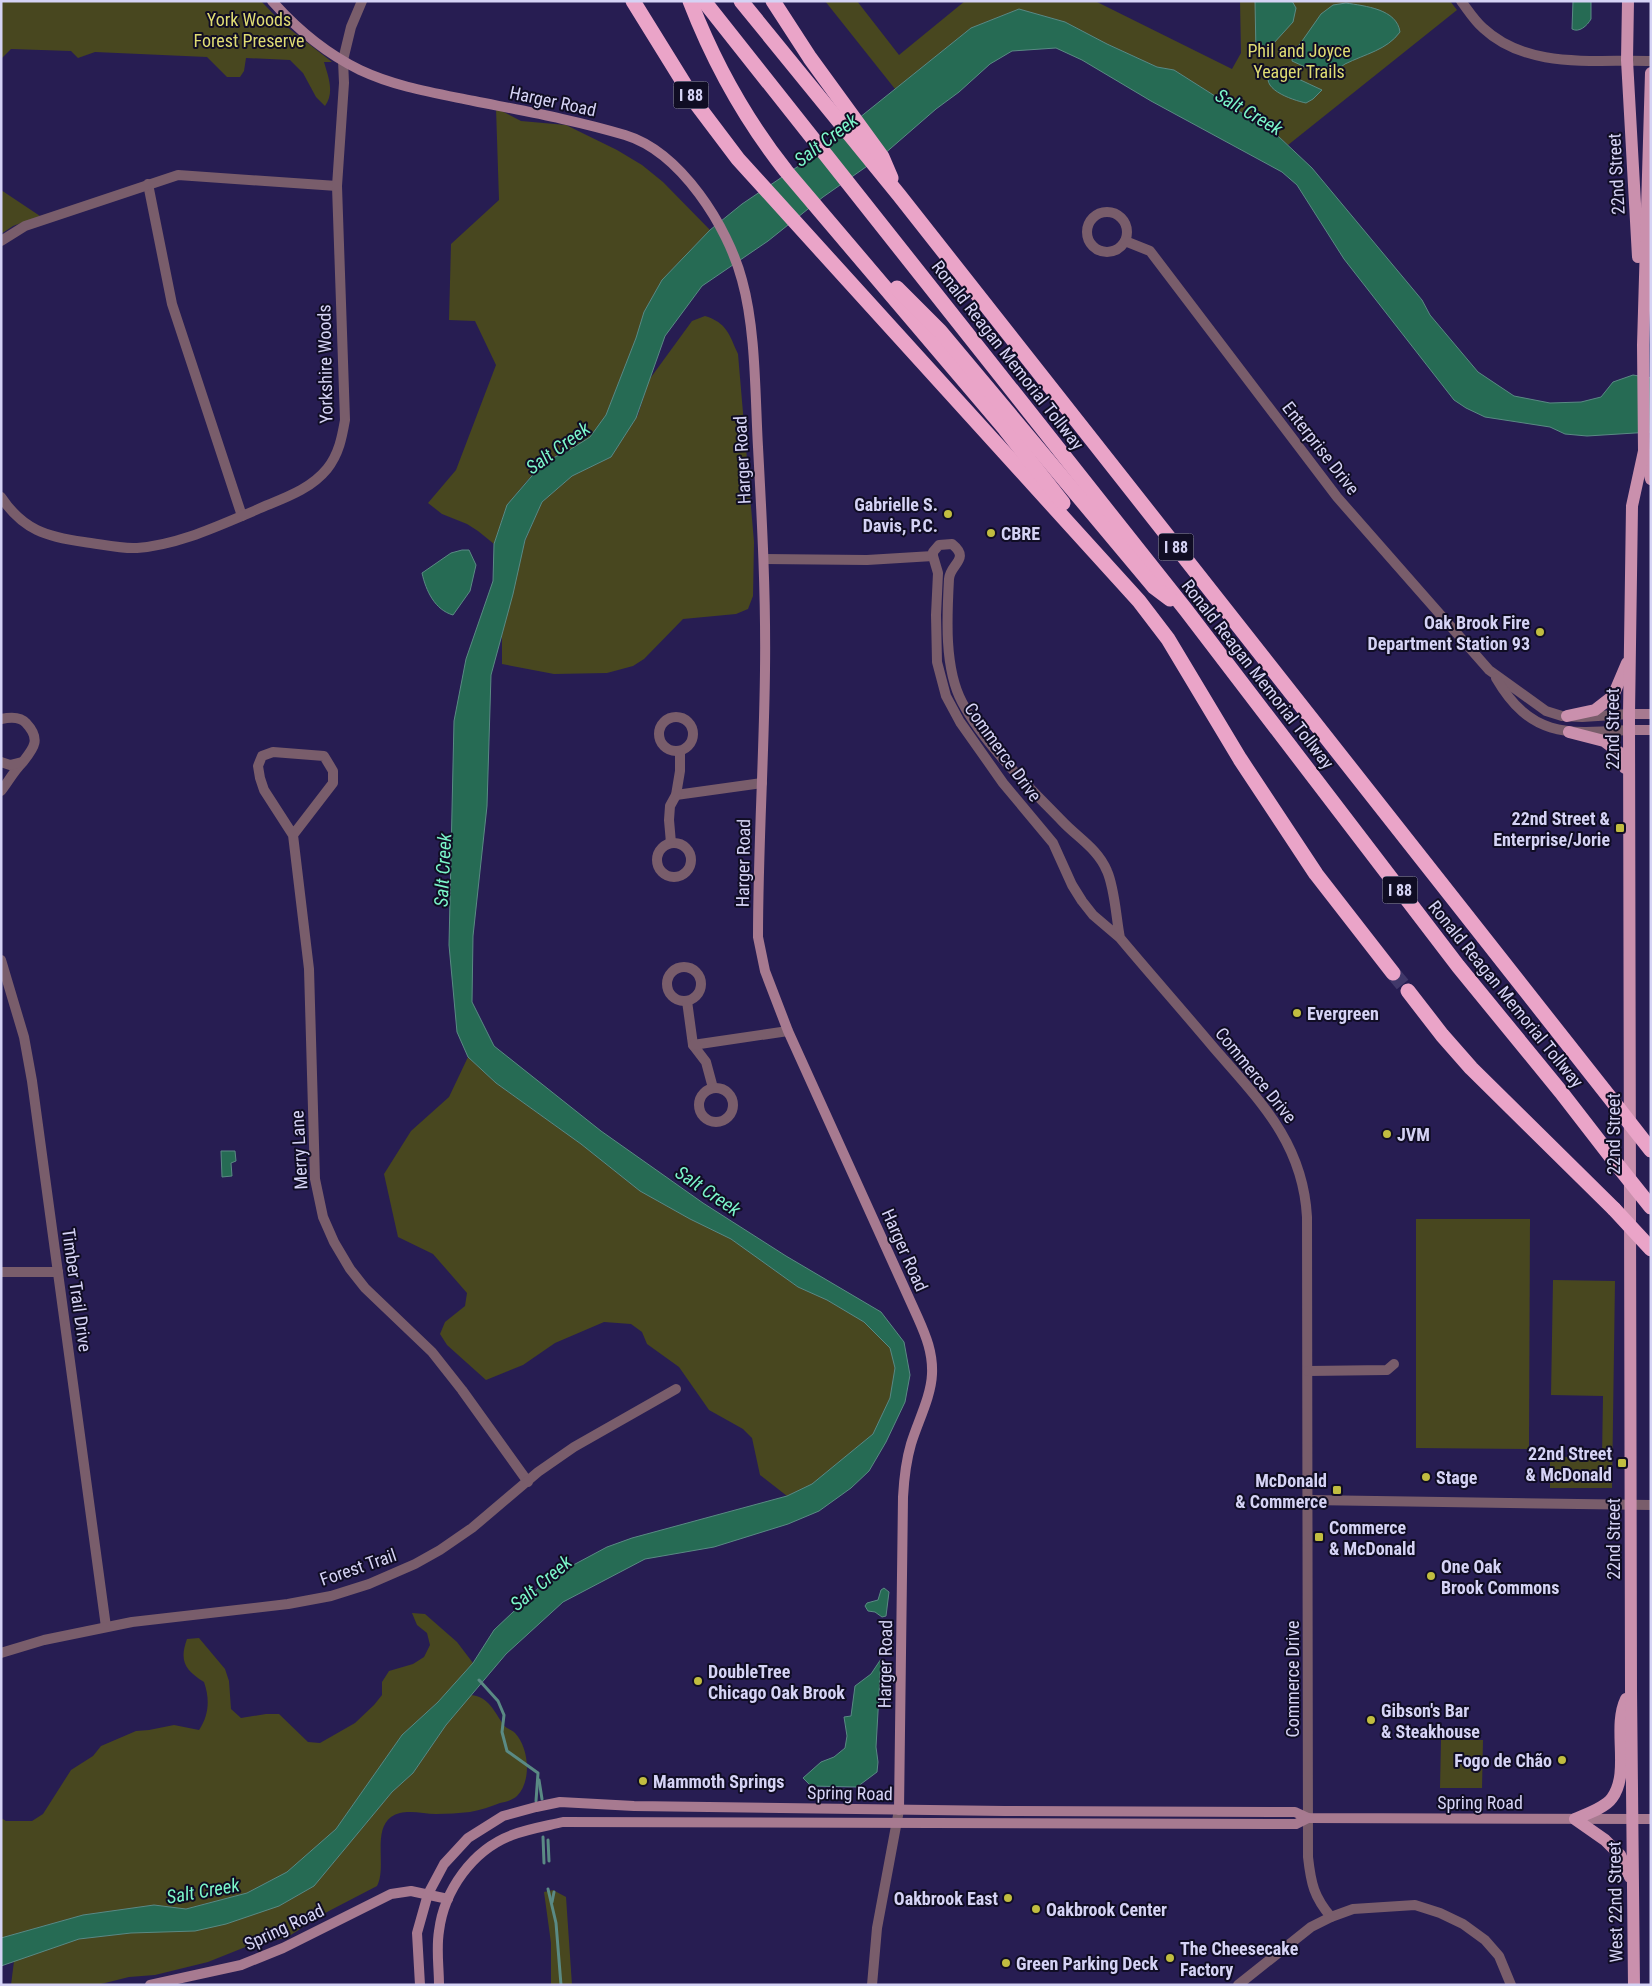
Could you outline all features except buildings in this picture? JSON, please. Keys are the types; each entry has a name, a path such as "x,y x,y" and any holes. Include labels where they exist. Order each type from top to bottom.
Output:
{"highway":[{"name":"I 88","path":"633,1 698,106 732,152 923,360 1139,600 1168,639 1240,759 1316,874 1393,973"},
{"name":"Ronald Reagan Memorial Tollway","path":"704,1 1186,610 1458,966 1561,1092 1651,1207"},
{"name":"Ronald Reagan Memorial Tollway","path":"741,1 836,107 884,178 1651,1150"},
{"path":"773,1 836,107 882,157 899,195"},
{"path":"693,8 720,70 748,119 786,171 1005,429 1139,600"},
{"path":"822,213 940,331 1154,587 1186,610"},
{"path":"1408,991 1442,1035 1471,1068 1614,1208 1651,1249"}],"main road":[{"name":"22nd Street","path":"1628,1 1627,60 1643,345"},
{"name":"22nd Street","path":"1632,1819 1629,714 1632,506 1644,450 1643,345 1651,73"},
{"name":"22nd Street","path":"1644,450 1651,479"},
{"path":"1567,716 1595,710 1613,696 1630,657"},
{"path":"1569,732 1604,741 1620,752 1629,780"},
{"path":"1631,1690 1624,1705 1620,1730 1620,1770 1615,1790 1608,1802 1575,1820 1605,1840 1620,1855 1632,1882"},
{"name":"West 22nd Street","path":"1632,1819 1634,1985"}],"street":[{"name":"Harger Road","path":"272,1 301,29 358,69 412,88 586,124 633,138 674,166 710,210 729,243 742,281 748,303 754,373 764,558 765,668 758,937 766,971 788,1031 918,1318 929,1345 931,1360 930,1388 910,1445 905,1471 903,1497 899,1810 877,1928 872,1985"},
{"name":"Yorkshire Woods","path":"1,497 17,518 38,532 62,539 136,548 168,543 192,536 242,516 304,489 328,468 340,446 344,420 337,186 344,83 343,60 351,27 362,1"},
{"path":"1461,1 1482,27 1495,38 1530,55 1569,60 1651,61"},
{"path":"1,241 25,226 178,175 337,186"},
{"path":"148,184 172,304 242,516"},
{"name":"Enterprise Drive","path":"1125,241 1150,251 1337,497 1494,675 1505,694 1538,724 1552,729 1569,732 1629,730"},
{"name":"Commerce Drive","path":"1120,938 1108,872 1094,850 1063,823 986,738 962,702 952,675 948,614 950,574 951,570 958,564 960,555 956,547 947,543 939,545 933,556 938,573 936,615 937,662 940,678 949,703 960,722 1003,783 1053,843 1072,884 1093,915 1120,938 1263,1104 1286,1139 1303,1184 1306,1208 1309,1500 1308,1857 1311,1883 1319,1902 1331,1917"},
{"name":"Commerce Drive","path":"764,558 867,560 933,556"},
{"name":"Enterprise Drive","path":"1494,675 1546,711 1582,717 1629,714"},
{"path":"1629,714 1651,714"},
{"path":"1,719 12,716 24,720 32,729 35,742 31,753 1,791"},
{"path":"1629,730 1651,730"},
{"path":"671,843 670,806 676,795 680,771 680,751"},
{"name":"Merry Lane","path":"293,835 333,782 333,771 324,756 273,752 262,756 258,766 264,790 293,835 309,969 315,1180 325,1222 342,1257 360,1282 432,1352 462,1390 528,1482"},
{"path":"1,762 10,765 22,762"},
{"path":"676,795 762,783"},
{"name":"Timber Trail Drive","path":"1,960 24,1037 106,1627"},
{"path":"687,1001 693,1045 706,1062 713,1088"},
{"path":"693,1045 788,1031"},
{"path":"1,1272 58,1272"},
{"path":"1308,1371 1387,1370 1394,1364"},
{"name":"Forest Trail","path":"1,1653 44,1640 132,1622 288,1604 331,1596 369,1584 408,1567 440,1550 472,1528 574,1447 676,1389"},
{"path":"1309,1500 1651,1505"},
{"name":"Spring Road","path":"428,1894 444,1864 468,1838 503,1816 560,1802 634,1806 899,1810 1295,1812 1308,1818 1651,1819"},
{"name":"Spring Road","path":"150,1985 241,1965 283,1948 391,1894 411,1891 448,1899 458,1880 481,1853 510,1836 563,1822 1296,1824 1308,1818"},
{"path":"420,1985 417,1933 428,1894"},
{"path":"439,1985 439,1931 448,1899"},
{"path":"1238,1985 1311,1927 1331,1917 1353,1909 1415,1905 1440,1913 1463,1924 1485,1940 1499,1956 1511,1985"}],"green space":[{"name":"York Woods Forest Preserve","path":"1,1 261,1 282,23 332,62 324,62 329,78 330,95 325,106 316,97 303,73 290,60 246,58 244,71 240,77 227,77 207,57 95,52 78,58 71,51 11,49 1,59"},
{"name":"Phil and Joyce Yeager Trails","path":"825,1 857,1 899,55 965,1 1095,1 1232,69 1241,53 1240,1 1450,1 1457,10 1288,145 1278,136 1174,70 1157,67 1065,22 1019,9 971,28 895,89"},
{"path":"496,108 521,121 566,125 617,150 642,165 663,182 710,230 662,280 644,312 606,415 590,437 571,449 542,463 507,505 494,544 467,524 442,514 428,503 456,470 496,365 475,321 449,320 451,244 499,200"},
{"path":"1,190 40,216 13,226 1,234"},
{"path":"705,316 723,326 738,354 754,542 753,596 748,609 736,614 683,619 644,659 633,666 607,673 554,674 502,664 502,635 525,541 542,502 572,476 611,457 638,415 649,380 692,321"},
{"path":"468,1057 496,1083 581,1144 640,1191 731,1239 798,1287 827,1300 864,1322 890,1348 895,1368 890,1398 873,1434 812,1484 787,1496 760,1475 752,1438 743,1429 709,1410 679,1367 647,1344 642,1332 631,1324 604,1322 555,1343 523,1365 486,1380 447,1345 440,1334 445,1322 465,1306 467,1293 433,1254 398,1237 384,1174 411,1131 449,1097"},
{"path":"1416,1219 1530,1219 1529,1449 1416,1448"},
{"path":"1553,1280 1615,1281 1612,1488 1550,1488 1550,1457 1602,1457 1603,1396 1551,1395"},
{"path":"412,1613 425,1614 457,1642 473,1663 441,1699 402,1735 336,1829 287,1872 247,1893 185,1909 154,1905 83,1915 1,1938 1,1818 6,1821 32,1821 43,1814 71,1770 93,1756 101,1746 136,1731 174,1725 199,1730 207,1713 207,1695 204,1682 192,1673 185,1664 184,1653 187,1639 199,1638 225,1669 229,1681 231,1709 241,1718 279,1714 308,1742 320,1743 355,1723 374,1705 382,1695 382,1682 389,1671 413,1664 424,1657 430,1645 427,1633 417,1625"},
{"path":"471,1695 487,1702 504,1726 515,1733 520,1739 527,1764 527,1773 522,1790 511,1800 474,1811 440,1814 407,1812 391,1817 385,1823 382,1831 381,1870 377,1886 327,1912 286,1938 253,1944 208,1962 155,1975 129,1977 97,1985 11,1985 14,1961 79,1939 131,1933 279,1906 314,1886 392,1792 413,1773 446,1725"},
{"path":"1441,1740 1483,1740 1482,1788 1440,1788"},
{"path":"553,1890 566,1897 572,1985 551,1985 551,1943 544,1892"}],"shaded area":[{"path":"1255,1 1292,1 1296,8 1293,22 1263,55 1256,53"},
{"path":"1573,1 1591,1 1591,19 1585,26 1577,30 1572,29"},
{"path":"1346,3 1371,7 1387,14 1398,24 1400,32 1389,43 1345,64 1330,77 1292,61 1293,54 1321,14 1333,5"},
{"path":"1019,9 1065,22 1157,67 1174,70 1278,136 1312,168 1422,300 1430,315 1478,372 1514,396 1550,403 1581,402 1601,397 1613,382 1633,375 1651,378 1651,432 1587,436 1565,434 1550,427 1485,417 1466,408 1454,400 1344,259 1297,185 1282,172 1151,101 1082,60 1056,48 1012,51 990,64 883,155 823,197 768,241 702,286 665,336 636,418 611,457 572,476 542,502 525,540 513,594 491,675 487,806 473,936 472,1002 494,1046 601,1131 703,1203 786,1256 881,1312 904,1342 910,1375 905,1402 886,1442 869,1471 851,1488 819,1511 788,1524 714,1547 645,1559 563,1602 506,1654 446,1725 413,1773 392,1792 314,1886 279,1906 226,1924 195,1931 131,1933 79,1939 1,1966 1,1938 83,1915 154,1905 186,1909 247,1893 287,1872 336,1829 402,1735 438,1702 473,1663 494,1630 549,1578 607,1547 632,1538 787,1496 812,1484 873,1434 890,1398 895,1368 890,1348 864,1322 827,1300 798,1287 731,1239 640,1191 581,1144 496,1083 468,1057 457,1032 449,945 454,721 466,659 493,581 494,544 507,505 543,463 590,437 606,415 644,312 662,280 710,230 742,204 803,163 971,28"},
{"path":"1277,69 1322,90 1306,103 1285,96 1272,88 1269,82 1268,76 1272,70"},
{"path":"469,550 476,565 470,591 453,615 441,609 432,599 422,573 451,553"},
{"path":"221,1151 235,1151 236,1161 231,1163 232,1176 222,1177"},
{"path":"884,1588 889,1592 886,1616 882,1617 875,1612 868,1611 865,1606 867,1603 878,1600 881,1590"},
{"path":"881,1659 876,1747 877,1772 857,1787 811,1786 803,1778 821,1762 834,1757 845,1748 847,1736 844,1717 851,1716 855,1686 871,1674"}],"waterway":[{"path":"479,1680 498,1701 504,1715 502,1732 507,1751 538,1773 536,1801"},
{"path":"539,1780 542,1799"},
{"path":"543,1837 544,1863"},
{"path":"548,1840 549,1861"},
{"path":"548,1889 556,1923 561,1985"},
{"path":"552,1902 554,1892"}],"tunnel":[{"path":"1393,973 1408,991"}],"place":[{"name":"Gabrielle S. Davis, P.C.","path":"948,514"},
{"name":"CBRE","path":"991,533"},
{"name":"Oak Brook Fire Department Station 93","path":"1540,632"},
{"name":"22nd Street & Enterprise/Jorie","path":"1620,828"},
{"name":"Evergreen","path":"1297,1013"},
{"name":"JVM","path":"1387,1134"},
{"name":"22nd Street & McDonald","path":"1622,1463"},
{"name":"Stage","path":"1426,1477"},
{"name":"McDonald & Commerce","path":"1337,1490"},
{"name":"Commerce & McDonald","path":"1319,1537"},
{"name":"One Oak Brook Commons","path":"1431,1576"},
{"name":"DoubleTree Chicago Oak Brook","path":"698,1681"},
{"name":"Gibson's Bar & Steakhouse","path":"1371,1720"},
{"name":"Fogo de Chão","path":"1562,1760"},
{"name":"Mammoth Springs","path":"643,1781"},
{"name":"Oakbrook East","path":"1008,1898"},
{"name":"Oakbrook Center","path":"1036,1909"},
{"name":"The Cheesecake Factory","path":"1170,1958"},
{"name":"Green Parking Deck","path":"1006,1963"}],"water label":[{"name":"Salt Creek","path":"1249,112"},
{"name":"Salt Creek","path":"826,140"},
{"name":"Salt Creek","path":"558,448"},
{"name":"Salt Creek","path":"443,870"},
{"name":"Salt Creek","path":"708,1191"},
{"name":"Salt Creek","path":"541,1583"},
{"name":"Salt Creek","path":"203,1891"}]}
